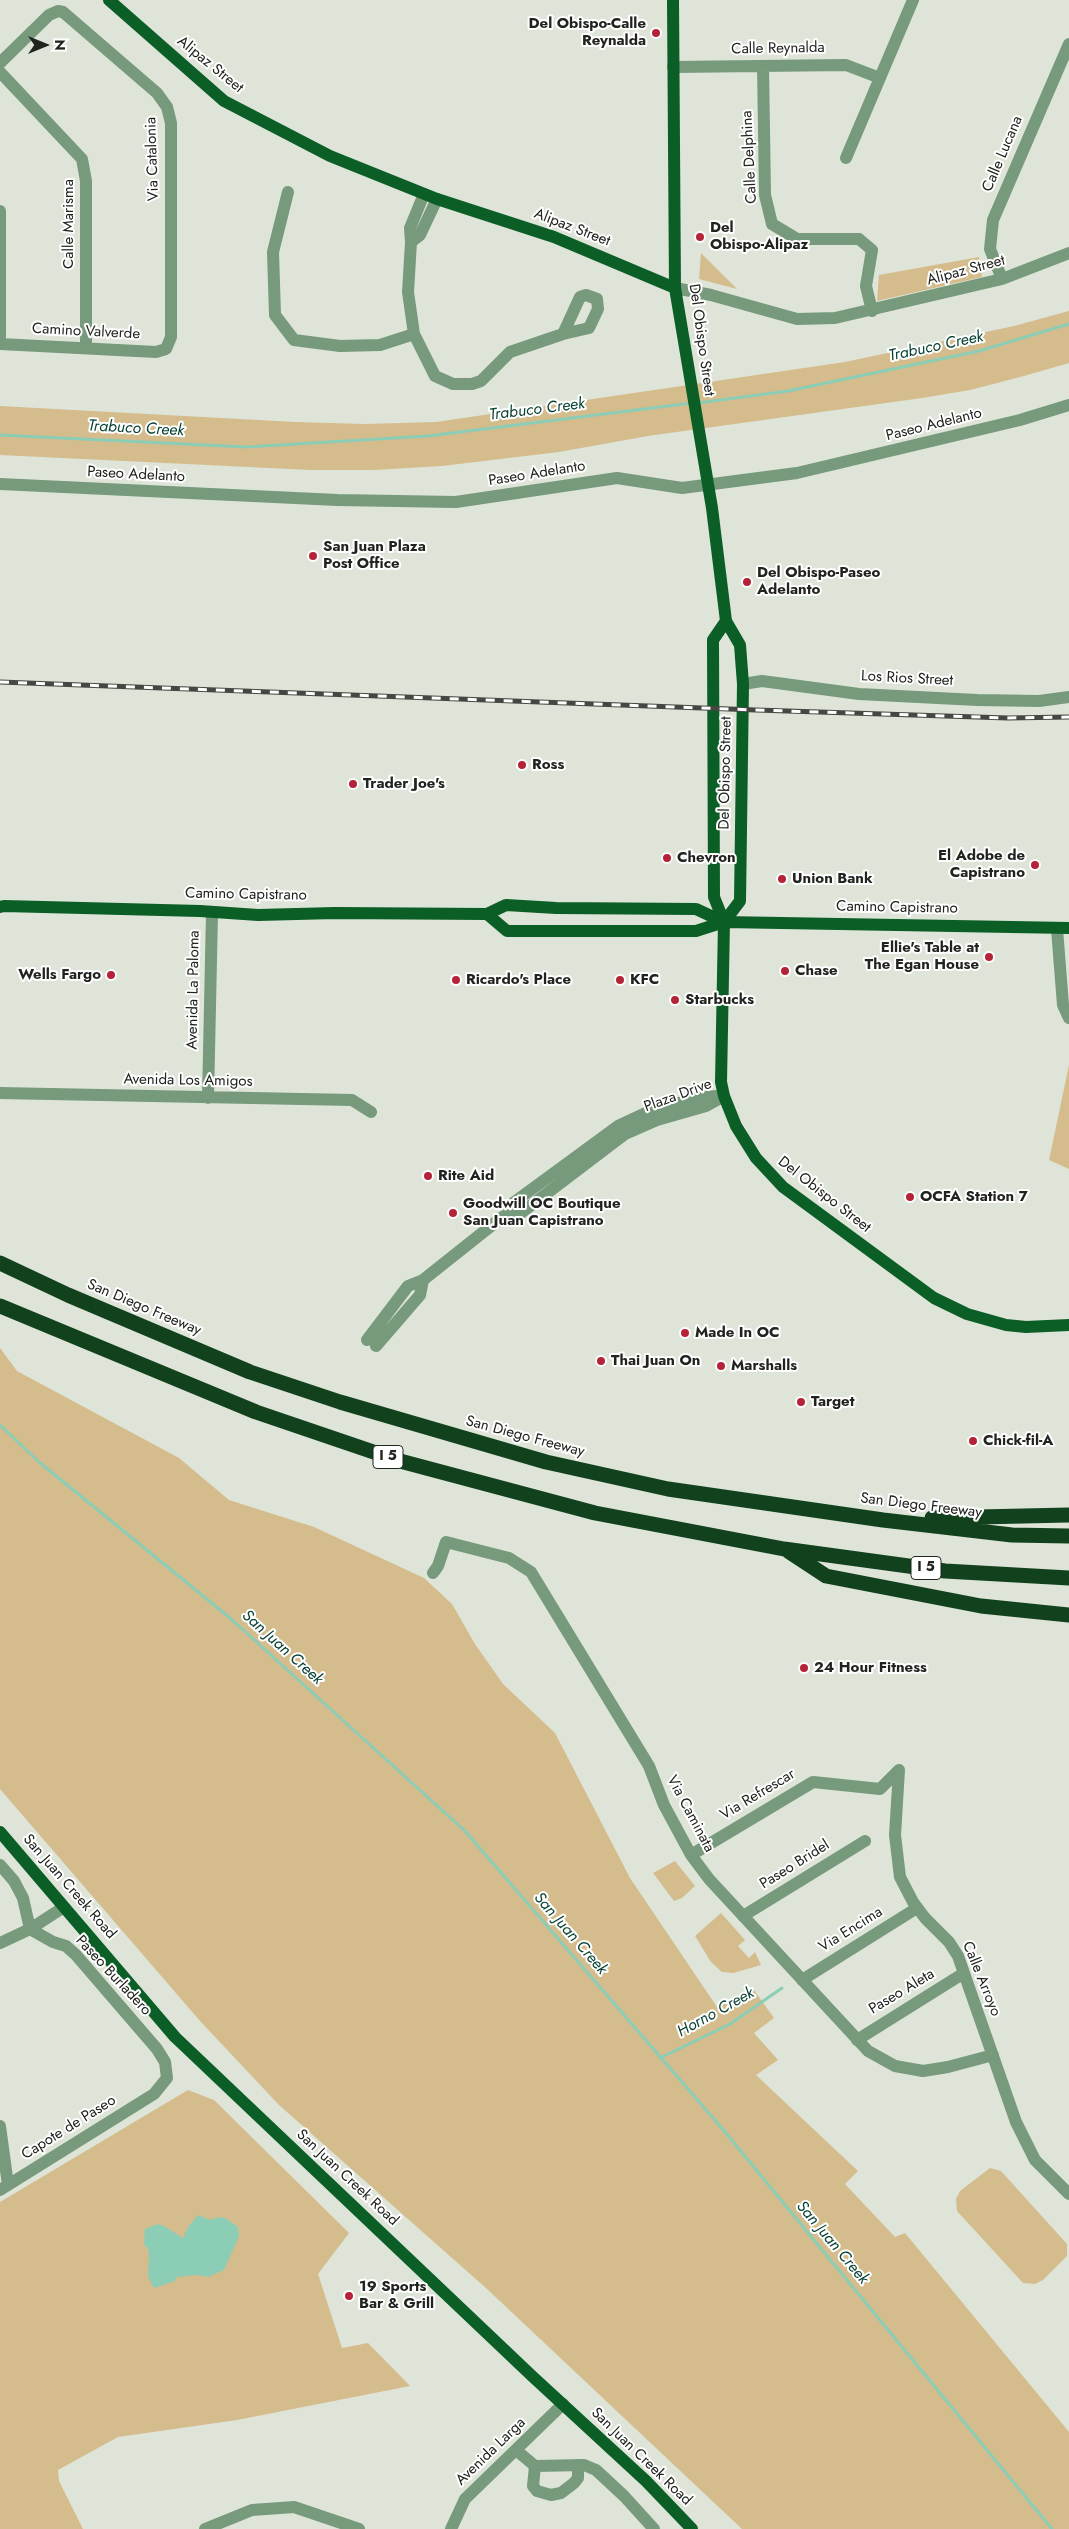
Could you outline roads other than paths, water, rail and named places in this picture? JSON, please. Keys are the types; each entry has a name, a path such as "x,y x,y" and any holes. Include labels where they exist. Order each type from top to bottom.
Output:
{"highway":[{"name":"San Diego Freeway","path":"0,1263 68,1295 250,1372 340,1402 546,1462 668,1489 883,1520 1012,1535 1069,1536"},
{"name":"I 5","path":"5,1308 256,1412 400,1461 595,1513 784,1549 945,1571 1069,1578"},
{"path":"883,1520 1069,1515"},
{"path":"784,1549 826,1576 981,1606 1069,1615"}],"main road":[{"name":"Alipaz Street","path":"109,0 224,101 330,156 437,199 554,236 675,288"},
{"name":"Del Obispo Street","path":"673,0 675,288 708,485 726,621 740,645 743,684 740,901 724,922"},
{"name":"Del Obispo Street","path":"726,621 713,640 714,897 724,922 720,1059 724,1096 744,1141 773,1177 934,1298 967,1314 1006,1325 1026,1327 1069,1325"},
{"name":"Camino Capistrano","path":"1,906 258,915 335,913 487,914 506,905 556,908 696,909 724,922"},
{"name":"Camino Capistrano","path":"487,914 508,930 696,931 724,922 881,923 1063,928"},
{"name":"San Juan Creek Road","path":"0,1832 175,2037 646,2481 692,2529"}],"street":[{"path":"846,158 913,0"},
{"name":"Via Catalonia","path":"0,63 53,12 58,11 69,15 163,99 171,123 171,338 168,345"},
{"name":"Calle Lucana","path":"1002,279 990,249 993,220 1069,44"},
{"name":"Calle Reynalda","path":"673,67 846,65 880,78"},
{"name":"Calle Delphina","path":"763,66 765,195 772,224 797,240 859,239 872,250 866,286 872,312"},
{"name":"Calle Marisma","path":"0,72 82,159 86,181 86,348"},
{"path":"288,192 273,252 275,315 294,340 340,346 380,345 414,334"},
{"path":"424,194 410,228 408,292 414,334 428,366 435,376 442,381 462,385 481,381 502,358 518,347 564,334"},
{"path":"411,242 420,236 437,199"},
{"path":"0,211 0,339"},
{"name":"Alipaz Street","path":"675,288 711,295 797,319 835,318 872,312 1002,279 1069,253"},
{"name":"Camino Valverde","path":"0,344 156,352 166,349 168,345"},
{"name":"Paseo Adelanto","path":"0,484 337,500 456,502 617,478 682,488 797,473 1001,425 1069,406"},
{"name":"Los Rios Street","path":"743,684 762,681 859,694 977,700 1039,701 1069,697"},
{"name":"Avenida La Paloma","path":"208,1098 212,913"},
{"path":"1063,928 1062,991 1063,1005 1069,1018"},
{"name":"Avenida Los Amigos","path":"0,1093 352,1100 371,1112"},
{"name":"Plaza Drive","path":"372,1343 420,1295 424,1280 513,1211 513,1203 618,1126 648,1112 700,1097 724,1096"},
{"name":"Via Caminata","path":"433,1573 438,1566 446,1542 508,1558 531,1572 648,1766 664,1805 691,1854 709,1878 743,1916 868,2051 895,2066 923,2071 948,2067 992,2055"},
{"name":"Via Refrescar","path":"691,1854 813,1782 880,1789 899,1770"},
{"name":"Calle Arroyo","path":"899,1770 895,1808 896,1852 900,1878 917,1908 949,1942 964,1973 1016,2122 1035,2160 1069,2194"},
{"name":"Paseo Bridel","path":"743,1916 865,1841"},
{"path":"0,1865 14,1881 23,1898 30,1928"},
{"path":"0,1943 30,1928 64,1907"},
{"name":"Via Encima","path":"802,1980 917,1908"},
{"name":"Paseo Burladero","path":"30,1928 53,1942 66,1946 157,2049 165,2062 167,2078 154,2094"},
{"name":"Paseo Aleta","path":"857,2040 964,1973"},
{"name":"Capote de Paseo","path":"4,2187 154,2094"},
{"path":"0,2126 4,2187"},
{"name":"Avenida Larga","path":"451,2529 465,2499 563,2404"},
{"path":"516,2450 535,2466 578,2465 596,2470 624,2496 654,2529"},
{"path":"535,2466 533,2486 537,2491 551,2495 560,2493 574,2483 578,2478 578,2465"},
{"path":"205,2529 252,2510 294,2507 359,2529"}],"waterway":[{"name":"Trabuco Creek","path":"698,403 788,391 979,351 1069,324"},
{"name":"Trabuco Creek","path":"0,435 246,447 428,436 692,403"},
{"name":"San Juan Creek","path":"0,1425 39,1462 230,1618 465,1831 720,2126 1052,2529"},
{"name":"Horno Creek","path":"660,2058 730,2024 782,1988"}],"railway":[{"path":"0,682 756,710 1008,718 1069,717"}],"place":[{"name":"Del Obispo-Calle Reynalda","path":"656,33"},
{"name":"Del Obispo-Alipaz","path":"700,237"},
{"name":"San Juan Plaza Post Office","path":"313,556"},
{"name":"Del Obispo-Paseo Adelanto","path":"747,582"},
{"name":"Ross","path":"522,765"},
{"name":"Trader Joe's","path":"353,784"},
{"name":"Chevron","path":"667,858"},
{"name":"El Adobe de Capistrano","path":"1035,865"},
{"name":"Union Bank","path":"782,879"},
{"name":"Ellie's Table at The Egan House","path":"989,957"},
{"name":"Chase","path":"785,971"},
{"name":"Wells Fargo","path":"111,975"},
{"name":"Ricardo's Place","path":"456,980"},
{"name":"KFC","path":"620,980"},
{"name":"Starbucks","path":"675,1000"},
{"name":"Rite Aid","path":"428,1176"},
{"name":"OCFA Station 7","path":"910,1197"},
{"name":"Goodwill OC Boutique San Juan Capistrano","path":"453,1213"},
{"name":"Made In OC","path":"685,1333"},
{"name":"Thai Juan On","path":"601,1361"},
{"name":"Marshalls","path":"721,1366"},
{"name":"Target","path":"801,1402"},
{"name":"Chick-fil-A","path":"973,1441"},
{"name":"24 Hour Fitness","path":"804,1668"},
{"name":"19 Sports Bar & Grill","path":"349,2296"}]}
